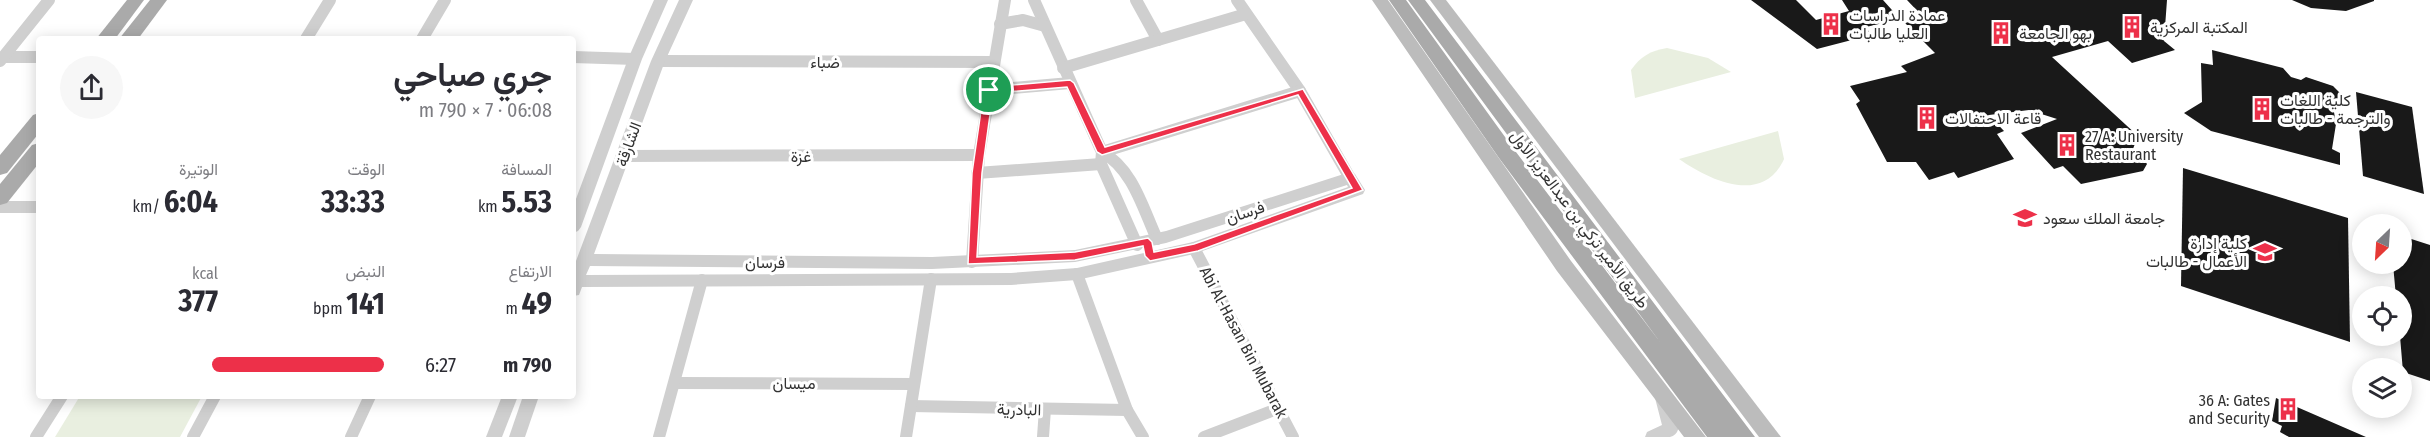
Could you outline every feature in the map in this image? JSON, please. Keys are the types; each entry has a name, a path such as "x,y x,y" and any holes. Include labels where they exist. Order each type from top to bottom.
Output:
{"main road":[{"path":"130,36 159,0"},
{"path":"1380,0 1534,223 1696,437"},
{"name":"طريق الأمير تركي بن عبدالعزيز الأول","path":"1397,0 1720,437"},
{"name":"طريق الأمير تركي بن عبدالعزيز الأول","path":"1416,0 1744,437"},
{"path":"1438,0 1771,437"},
{"path":"107,36 131,4"},
{"path":"1486,64 1492,84 1518,138"},
{"path":"2,163 36,123"},
{"path":"0,198 36,154"},
{"path":"1534,223 1631,319"}],"street":[{"path":"2,59 50,0"},
{"path":"308,36 330,0"},
{"path":"424,36 445,0"},
{"name":"الشارقة","path":"576,219 635,59 662,0"},
{"name":"الشارقة","path":"576,283 658,61 686,0"},
{"path":"972,261 979,155 1005,0"},
{"path":"1034,0 1101,158 1148,246"},
{"path":"1136,0 1158,40"},
{"path":"1237,0 1300,91 1350,178"},
{"path":"1063,68 1246,14"},
{"path":"1000,24 1011,20 1031,20 1045,26"},
{"path":"2,59 36,57"},
{"path":"576,57 635,59"},
{"name":"ضباء","path":"658,61 993,62"},
{"path":"989,90 1070,83"},
{"path":"977,173 1101,158 1300,91"},
{"path":"1101,158 1110,154 1122,165 1148,246"},
{"name":"غزة","path":"623,156 979,155"},
{"name":"فرسان","path":"576,286 702,280 1011,279 1077,274 1148,246 1350,178 1358,190 1194,248 1148,246 1075,256 972,261 584,260"},
{"path":"0,207 36,207"},
{"name":"Abi Al-Hasan Bin Mubarak","path":"1194,248 1293,437"},
{"path":"1077,274 1127,410 1143,437"},
{"path":"906,437 931,279"},
{"path":"659,437 702,280"},
{"name":"ميسان","path":"675,383 913,384"},
{"path":"1653,437 1670,429 1670,418 1660,390"},
{"path":"36,437 60,399"},
{"path":"193,437 213,399"},
{"path":"351,437 369,399"},
{"path":"494,437 509,399"},
{"path":"517,437 530,399"},
{"name":"البادرية","path":"911,406 1127,410"},
{"path":"1204,437 1277,408"},
{"path":"1042,437 1045,409"}],"green space":[{"path":"1667,48 1708,58 1731,72 1635,98 1631,70 1646,55"},
{"path":"1778,131 1784,159 1775,173 1763,182 1749,185 1720,181 1679,159"},
{"path":"78,399 200,399 180,437 55,437"}],"building":[{"name":"عمادة الدراسات العليا طالبات","path":"1751,0 1796,0 1816,20 1849,11 1842,0 1883,0 1900,19 1866,27 1871,35 1817,49"},
{"path":"1907,0 2167,0 2164,41 2175,50 2132,63 2108,41 2052,57 2138,136 2131,154 2142,157 2147,164 2143,171 2081,184 2063,166 2054,169 2021,133 2057,119 2029,110 1989,115 2004,131 1997,134 2014,159 1958,178 1954,172 1929,180 1916,162 1887,162 1856,104 1860,101 1850,86 1907,72 1901,66 1935,53 1905,23 1924,18"},
{"path":"2292,0 2374,1 2346,11 2311,8"},
{"name":"كلية اللغات والترجمة - طالبات","path":"2212,50 2283,68 2291,77 2301,80 2306,77 2333,86 2340,93 2339,103 2333,106 2336,124 2332,149 2340,153 2340,165 2211,131 2184,113 2202,102 2201,63 2213,65"},
{"path":"2356,92 2412,107 2424,194 2363,176"},
{"name":"كلية إدارة الأعمال - طالبات","path":"2183,168 2348,218 2350,342 2181,286"},
{"path":"2412,239 2430,245 2430,381 2412,375 2412,358 2402,358 2401,346 2412,346 2412,286 2395,286 2394,274 2412,274"},
{"name":"36 A: Gates and Security","path":"2276,398 2366,437 2289,437 2280,432 2282,426 2272,421"}],"place":[{"name":"عمادة الدراسات العليا طالبات","path":"1831,24"},
{"name":"المكتبة المركزية","path":"2132,27"},
{"name":"بهو الجامعة","path":"2001,33"},
{"name":"كلية اللغات والترجمة - طالبات","path":"2262,109"},
{"name":"قاعة الاحتفالات","path":"1927,118"},
{"name":"27 A: University Restaurant","path":"2067,145"},
{"name":"جامعة الملك سعود","path":"2025,218"},
{"name":"كلية إدارة الأعمال - طالبات","path":"2265,252"},
{"name":"36 A: Gates and Security","path":"2288,409"}],"route":[{"path":"1070,83 1102,152 1300,91 1358,190 1194,248 1149,257 1148,242 1075,256 972,261 977,173 989,90 1070,83"}]}
